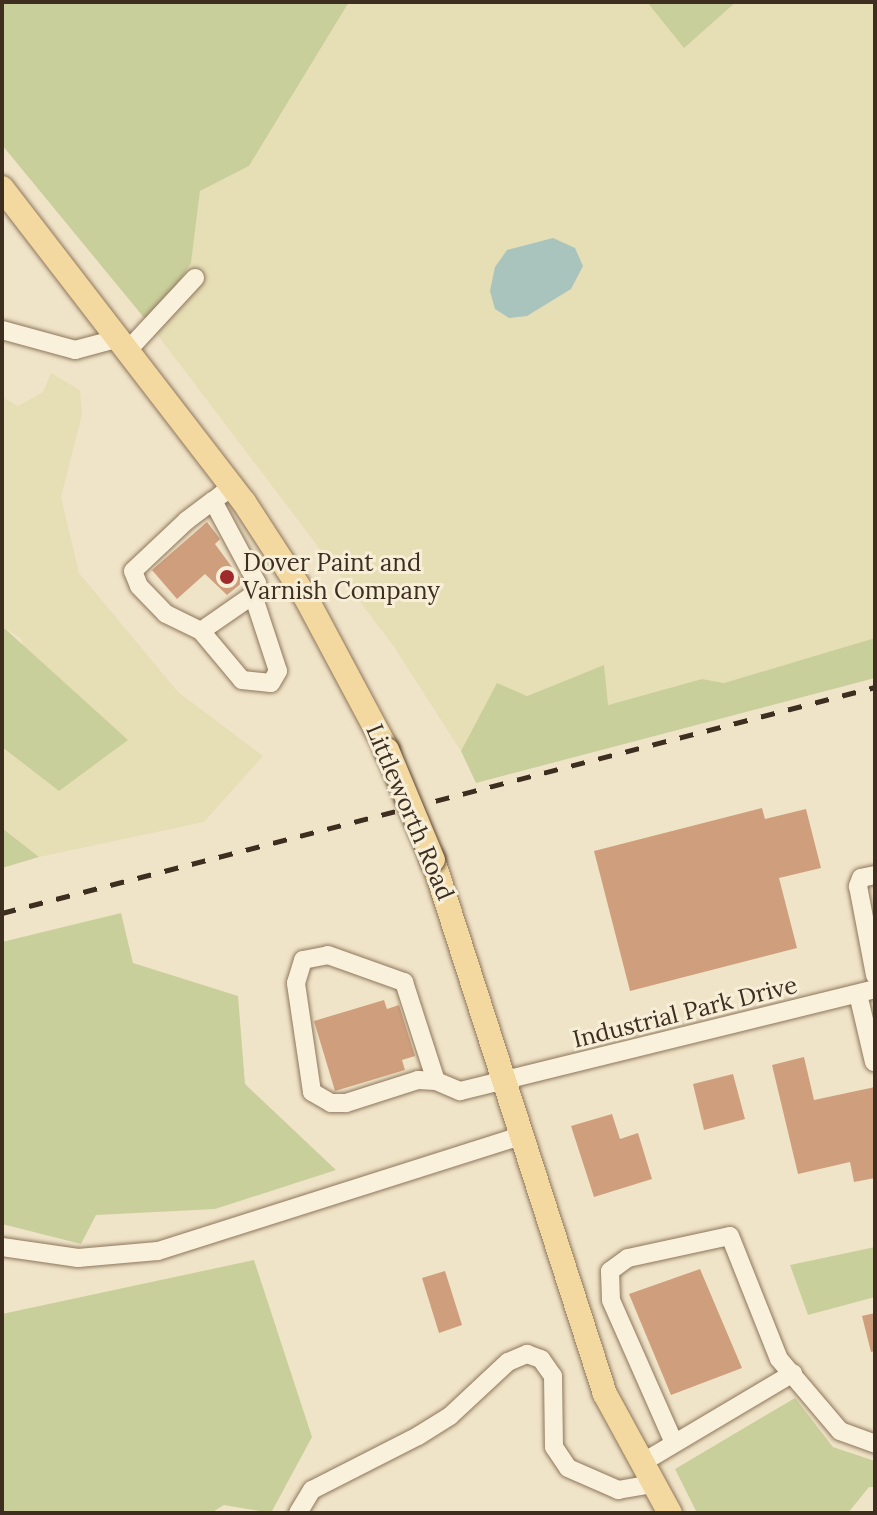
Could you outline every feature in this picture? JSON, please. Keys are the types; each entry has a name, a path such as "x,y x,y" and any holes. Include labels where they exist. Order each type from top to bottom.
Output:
{"main road":[{"name":"Littleworth Road","path":"2,188 233,486 306,598 387,750 433,860 507,1081 598,1374 645,1474 670,1513"}],"street":[{"path":"2,330 75,350 125,343 195,278"},
{"path":"213,501 257,576 253,595 278,671 271,683 242,680 201,631 166,614 139,586 133,571 213,501 233,486"},
{"path":"201,631 253,595"},
{"path":"875,875 861,878 858,886 875,975"},
{"name":"Industrial Park Drive","path":"436,1081 404,982 328,955 303,960 296,983 312,1092 331,1103 346,1103 418,1080 436,1081 460,1091 867,992"},
{"path":"867,992 874,1062"},
{"path":"2,1247 78,1258 158,1251 524,1135"},
{"path":"674,1443 611,1300 607,1279 616,1264 730,1236 779,1359 840,1431 875,1444"},
{"path":"298,1513 312,1490 418,1436 450,1416 508,1362 527,1354 541,1359 553,1376 554,1447 568,1468 618,1490 645,1474 674,1443 793,1373"}],"shaded area":[{"path":"349,2 647,2 684,47 736,2 875,2 875,638 724,683 702,679 607,705 604,665 526,696 497,684 461,751 392,644 150,325 191,263 200,191 249,166"},
{"path":"51,373 80,390 82,415 61,497 79,573 178,692 263,756 204,822 39,857 2,828 2,747 59,791 21,639 2,626 2,397 18,406 43,392"}],"green space":[{"path":"2,2 349,2 249,166 200,191 191,263 150,325 2,145"},
{"path":"647,2 736,2 684,48"},
{"path":"2,626 128,740 59,791 2,747"},
{"path":"875,638 875,678 476,783 461,751 497,683 527,696 604,665 608,705 702,679 724,683"},
{"path":"2,828 39,857 2,868"},
{"path":"121,913 133,963 238,996 245,1084 336,1170 215,1209 96,1215 81,1244 2,1224 2,942"},
{"path":"875,1247 875,1297 808,1315 790,1265"},
{"path":"254,1260 312,1437 271,1513 224,1505 211,1513 2,1513 2,1314"},
{"path":"795,1398 833,1447 875,1461 875,1487 869,1487 848,1513 697,1513 675,1469"}],"water":[{"path":"553,238 575,248 583,266 571,289 527,316 509,318 495,309 490,291 495,267 507,250"}],"building":[{"path":"207,522 220,539 215,544 243,582 227,595 205,574 177,599 152,570"},
{"path":"762,808 765,819 806,809 821,868 779,878 797,948 630,991 594,851"},
{"path":"384,1000 387,1009 399,1005 415,1056 402,1060 405,1070 335,1091 314,1021"},
{"path":"804,1057 814,1100 875,1087 875,1178 854,1182 850,1162 798,1174 772,1065"},
{"path":"733,1074 745,1119 704,1130 693,1084"},
{"path":"612,1114 620,1139 638,1133 652,1179 594,1197 571,1126"},
{"path":"700,1269 742,1368 671,1395 629,1294"},
{"path":"445,1271 462,1325 439,1333 422,1278"},
{"path":"875,1313 875,1351 871,1352 862,1316"}],"railway":[{"path":"2,913 875,687"}],"place":[{"name":"Dover Paint and Varnish Company","path":"227,577"}]}
